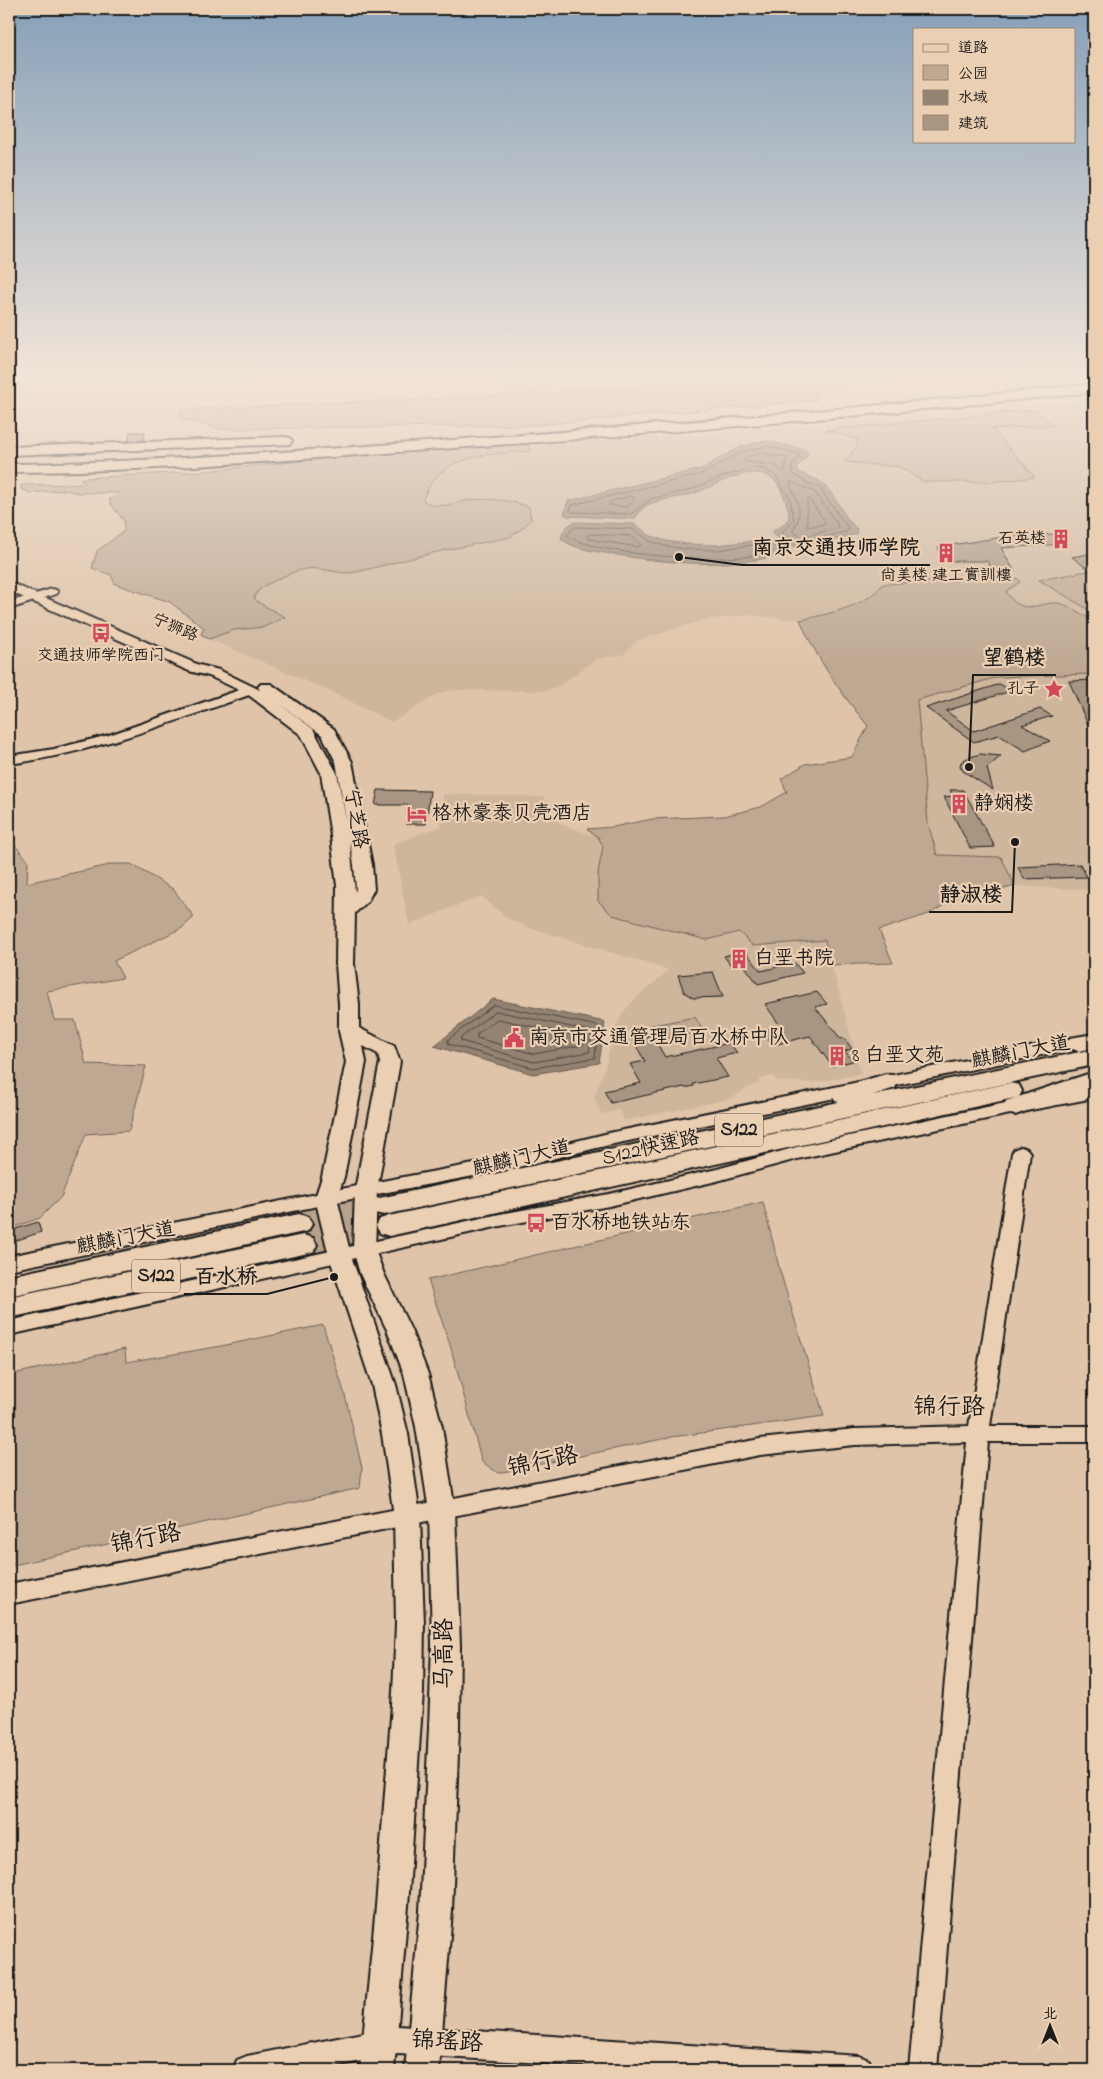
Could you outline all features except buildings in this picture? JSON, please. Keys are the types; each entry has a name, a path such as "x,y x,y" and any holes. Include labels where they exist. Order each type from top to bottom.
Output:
{"highway":[{"name":"S122快速路","path":"380,1207 533,1176 739,1130 1090,1045"},
{"name":"S122快速路","path":"380,1207 644,1170 1094,1072"},
{"path":"1015,1107 1094,1080"},
{"path":"739,1130 886,1082"},
{"path":"644,1170 797,1153"},
{"name":"S122","path":"9,1286 301,1234 9,1308"}],"main road":[{"name":"宁狮路","path":"9,573 148,636 251,679 275,692 314,729"},
{"name":"宁狮路","path":"9,586 194,668 214,673 250,690 314,729"},
{"name":"宁芝路","path":"314,729 329,773 346,886 345,964 349,1004 349,1031 356,1062 333,1177 326,1198"},
{"path":"349,1031 386,1051 390,1062 380,1207 352,1253"},
{"path":"326,1198 352,1253"},
{"name":"马高路","path":"352,1253 372,1274 399,1330 416,1374 429,1427 442,1511 446,1645 444,1727 436,1911 422,2070"},
{"name":"马高路","path":"352,1253 395,1434 407,1516 410,1624 408,1692 392,1906 378,2057"}],"street":[{"path":"9,606 52,592"},
{"path":"9,760 54,753 114,738 250,690"},
{"name":"麒麟门大道","path":"9,1263 326,1198 380,1207 506,1164 609,1139 886,1082 1090,1045"},
{"path":"9,1328 500,1220 608,1200 717,1175 797,1153 1015,1107 1094,1094"},
{"path":"923,2070 978,1435 1021,1153"},
{"name":"锦行路","path":"9,1594 407,1516 442,1511 760,1447 855,1437 927,1434 1094,1434"},
{"name":"锦瑶路","path":"247,2070 378,2057 398,2040 424,2040 859,2070"}],"shaded area":[{"path":"439,473 1094,473 1094,894 1090,890 1015,886 1001,857 937,855 928,823 917,700 880,589 838,611 800,620 747,615 704,620 638,640 623,655 596,659 559,686 545,691 453,690 438,694 392,722 327,690 209,639 234,630 264,627 285,617 259,603 254,598 256,592 267,585 300,570 318,569 357,572 437,552 510,537 514,503 481,500 442,506 429,504 423,498"},
{"path":"443,794 544,797 548,815 563,825 598,837 603,846 598,873 707,940 740,932 753,946 825,940 861,1074 812,1083 778,1081 772,1076 760,1079 759,1083 745,1089 733,1098 624,1121 619,1110 601,1114 594,1097 605,1067 616,1026 623,1012 639,995 669,970 527,927 507,918 481,896 409,925 393,844 441,826"}],"green space":[{"path":"171,473 440,473 423,498 424,501 441,506 470,500 508,501 529,507 531,520 510,537 437,552 357,572 342,573 306,569 295,572 265,586 257,592 254,598 259,603 285,617 264,627 234,630 209,639 201,634 204,628 170,602 115,584 111,575 92,568 97,551 124,531 124,521 110,503 110,499 119,493 79,493 66,490 30,493 21,489 21,485 84,484 85,481 80,479"},
{"path":"910,473 1031,473 1035,477 992,482 924,482"},
{"path":"977,570 1018,579 1020,582 1006,591 1012,600 1019,605 1026,607 1055,603 1063,604 1094,622 1094,672 1089,674 998,677 917,700 928,823 937,855 1001,857 1015,886 987,894 972,884 956,898 929,914 879,930 893,963 832,965 825,940 753,946 739,932 707,940 612,915 598,901 598,873 603,846 598,837 587,829 613,827 652,819 724,816 761,807 787,792 781,779 805,764 852,757 868,726 830,676 800,620 856,604 876,592 883,584 956,580 978,574"},
{"path":"1094,570 1094,613 1039,580"},
{"path":"12,842 28,860 27,883 114,864 131,864 173,889 194,917 182,928 114,961 123,978 47,991 54,1020 75,1020 86,1064 146,1066 129,1131 86,1134 61,1197 40,1218 9,1229 9,1139 12,1137 9,1133 9,843"},
{"path":"695,1017 703,1031 656,1041 648,1026"},
{"path":"763,1202 780,1271 824,1416 672,1437 498,1473 482,1462 450,1345 428,1280"},
{"path":"323,1325 345,1395 362,1468 360,1488 9,1566 9,1375 125,1349 126,1362 216,1347"}],"water":[{"path":"684,473 752,473 728,479 689,495 650,504 644,507 634,519 568,516 564,514 568,501"},
{"path":"752,473 802,473 821,482 857,529 856,534 804,549 797,548 772,534 789,518 788,510 780,489 772,479 763,474"},
{"path":"575,522 634,524 651,536 666,541 687,544 717,545 764,540 785,552 784,554 763,559 720,563 677,562 633,557 585,550 567,543 561,539 563,533 569,525"},
{"path":"493,999 605,1022 599,1063 533,1074 434,1046"}],"tunnel":[{"path":"299,1224 384,1206"},
{"path":"303,1245 389,1226"}],"place":[{"name":"石英楼","path":"1061,539"},
{"name":"尚美楼 建工實訓樓","path":"946,553"},
{"name":"南京交通技师学院","path":"679,557"},
{"name":"交通技师学院西门","path":"101,633"},
{"name":"孔子","path":"1054,689"},
{"name":"望鹤楼","path":"969,767"},
{"name":"静娴楼","path":"959,804"},
{"name":"格林豪泰贝壳酒店","path":"417,814"},
{"name":"静淑楼","path":"1015,842"},
{"name":"白垩书院","path":"739,959"},
{"name":"南京市交通管理局百水桥中队","path":"514,1038"},
{"name":"8 白垩文苑","path":"837,1056"},
{"name":"百水桥地铁站东","path":"536,1223"},
{"name":"百水桥","path":"334,1277"}]}
